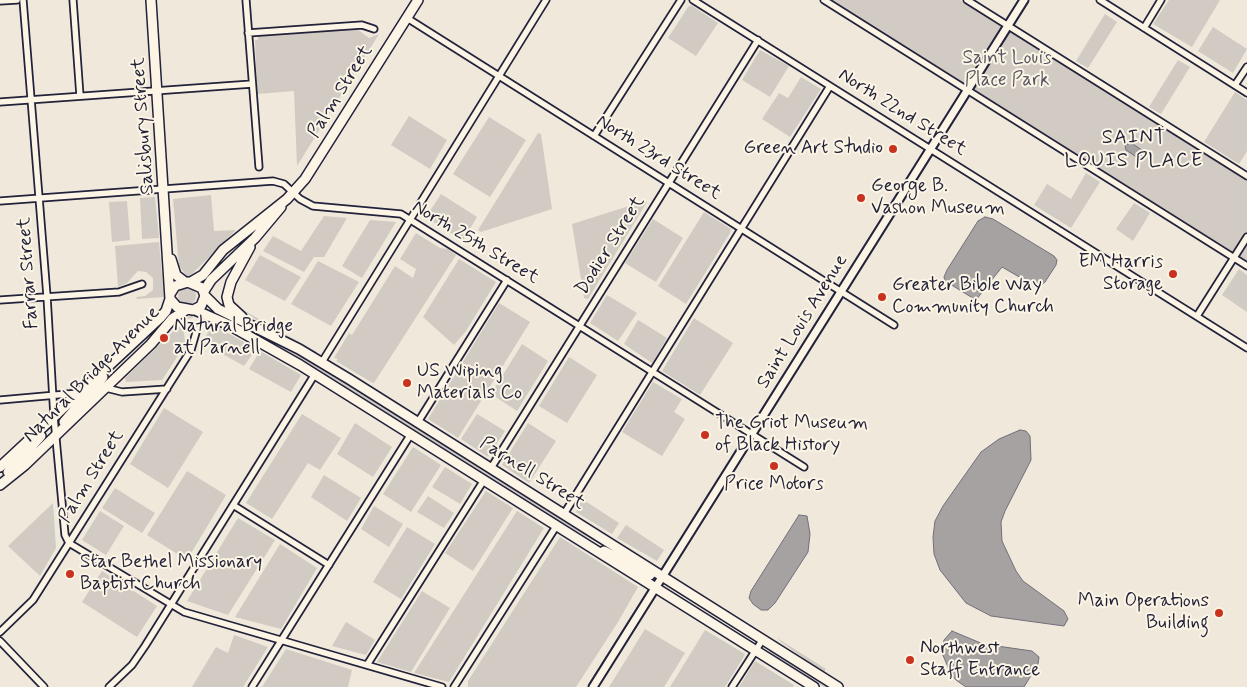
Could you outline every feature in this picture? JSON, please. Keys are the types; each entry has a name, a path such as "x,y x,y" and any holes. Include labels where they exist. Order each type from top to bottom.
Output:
{"main road":[{"name":"Salisbury Street","path":"151,0 165,189 168,249 167,270 170,297"},
{"name":"Palm Street","path":"290,196 309,173 418,0"},
{"path":"290,196 255,238 211,280 203,303 190,310 177,307 170,297 175,286 203,275 228,246 290,196"},
{"path":"255,238 231,282 227,299 233,310 260,330"},
{"name":"Salisbury Street","path":"168,249 174,271 188,282"},
{"path":"188,282 205,293"},
{"name":"Parnell Street","path":"205,293 218,309 322,362 838,687"},
{"name":"Natural Bridge Avenue","path":"0,467 164,314 170,297"},
{"name":"Parnell Street","path":"190,310 242,332 315,374 814,687"},
{"name":"Natural Bridge Avenue","path":"0,484 106,388 157,338 173,318 190,310"},
{"path":"55,436 75,407 102,380 116,358"},
{"path":"0,484 34,446 54,417"},
{"path":"584,543 620,558 649,574 663,576"}],"street":[{"path":"0,1 17,0"},
{"name":"Farrar Street","path":"23,0 47,296 55,436 64,535 69,543"},
{"path":"73,0 80,96"},
{"path":"246,0 259,167"},
{"path":"322,362 546,0"},
{"path":"594,136 681,0"},
{"name":"North 22nd Street","path":"694,0 1247,348"},
{"path":"824,0 1247,266"},
{"path":"967,0 1247,176"},
{"name":"Saint Louis Avenue","path":"593,687 1024,0"},
{"path":"1100,0 1247,93"},
{"path":"1144,28 1161,0"},
{"name":"North 23rd Street","path":"407,18 894,325"},
{"path":"248,33 362,25 374,29"},
{"name":"Dodier Street","path":"491,468 758,40"},
{"path":"1235,85 1247,67"},
{"path":"0,102 252,84"},
{"path":"564,514 830,86"},
{"name":"North 25th Street","path":"0,201 274,181 281,182 290,196 312,206 395,213 410,219 804,467"},
{"path":"1197,316 1247,237"},
{"path":"418,422 507,280"},
{"path":"0,300 119,292 142,284"},
{"name":"Palm Street","path":"0,632 33,600 192,350 197,330"},
{"path":"109,687 132,665 172,605 315,374"},
{"path":"106,388 122,392 167,389"},
{"path":"0,400 79,393"},
{"path":"252,687 411,434"},
{"path":"367,665 484,480"},
{"path":"233,505 329,565"},
{"path":"454,687 557,525"},
{"path":"69,543 184,612 442,687"},
{"path":"732,687 763,639"},
{"path":"0,641 44,687"}],"green space":[{"name":"Saint Louis Place Park","path":"831,0 960,0 1247,180 1247,262"},
{"path":"1169,0 1220,0 1192,47 1153,24"},
{"path":"691,5 718,23 696,56 668,38"},
{"path":"1105,14 1117,22 1088,68 1076,61"},
{"path":"1213,27 1247,49 1233,73 1198,51"},
{"path":"357,29 369,38 379,34 297,166 294,91 257,94 255,40 258,40 258,36"},
{"path":"760,50 789,66 770,97 742,80"},
{"path":"1178,60 1190,67 1161,114 1149,107"},
{"path":"801,77 821,89 790,137 762,119 779,93 788,98"},
{"path":"1235,92 1247,100 1247,151 1239,164 1204,142"},
{"path":"409,116 447,140 430,169 391,145"},
{"path":"489,117 526,140 490,197 453,174"},
{"path":"538,133 541,134 552,209 481,232 478,230"},
{"path":"1086,173 1100,182 1071,228 1034,205 1047,184 1071,199"},
{"path":"441,194 477,217 463,241 426,217"},
{"path":"211,195 214,231 236,230 190,276 187,276 179,266 173,199"},
{"path":"155,197 159,238 142,239 140,198"},
{"path":"127,201 130,240 112,242 109,202"},
{"path":"645,201 647,202 588,299 584,298 572,224"},
{"path":"1134,203 1150,213 1133,241 1116,229"},
{"path":"704,212 731,229 686,304 658,286"},
{"path":"324,216 347,218 324,257 314,257 304,272 263,251 273,236 301,251"},
{"path":"653,219 683,238 656,282 625,263"},
{"path":"370,220 396,222 362,278 342,266"},
{"path":"416,233 440,248 448,249 456,255 374,383 334,358 349,333 352,335 395,266 413,278 416,269 400,259"},
{"path":"159,242 164,297 137,299 136,297 145,296 153,290 153,278 146,272 138,271 127,283 118,287 115,246"},
{"path":"260,255 301,277 285,301 245,280"},
{"path":"459,259 496,282 466,331 454,345 423,317"},
{"path":"318,261 359,282 331,326 291,304"},
{"path":"1239,269 1247,275 1247,312 1222,295"},
{"path":"187,287 193,290 196,296 193,302 187,305 181,302 178,296 181,290"},
{"path":"607,295 637,313 618,341 590,323"},
{"path":"499,303 530,322 458,438 428,419"},
{"path":"238,307 271,326 266,327"},
{"path":"193,315 203,319 194,317 188,319 183,327 186,348 183,348 162,380 126,382 125,378 188,317"},
{"path":"226,316 311,360 610,547 608,549 507,491 407,426 224,320"},
{"path":"694,318 733,343 700,395 662,371"},
{"path":"205,320 256,349 244,366 203,343 208,332 208,324"},
{"path":"638,320 667,338 652,363 624,344"},
{"path":"276,329 317,352 311,352 276,333"},
{"path":"522,344 548,361 517,411 491,394"},
{"path":"260,351 301,375 291,392 249,369"},
{"path":"569,357 597,375 567,423 539,406"},
{"path":"653,382 682,399 674,412 685,419 662,456 622,432"},
{"path":"164,408 203,432 168,488 130,464"},
{"path":"302,414 341,438 320,470 308,463 272,519 246,503"},
{"path":"477,414 505,431 488,457 461,439"},
{"path":"355,423 392,447 373,477 337,454"},
{"path":"528,423 556,441 529,483 502,465"},
{"path":"413,447 441,465 411,512 383,494"},
{"path":"445,467 472,484 460,504 432,487"},
{"path":"187,471 226,495 187,560 147,535"},
{"path":"324,475 361,498 347,521 311,497"},
{"path":"115,488 155,513 142,533 102,508"},
{"path":"486,491 513,508 473,571 445,553"},
{"path":"428,496 454,513 444,528 417,512"},
{"path":"582,499 619,523 612,534 576,512"},
{"path":"53,503 56,548 40,576 8,546"},
{"path":"374,506 403,524 389,547 361,529"},
{"path":"100,511 124,526 106,555 82,540"},
{"path":"517,511 544,528 449,682 414,673"},
{"path":"238,518 275,540 228,615 187,601"},
{"path":"626,525 664,550 657,561 617,538"},
{"path":"407,527 435,544 401,599 373,582"},
{"path":"560,537 638,587 618,622 576,687 468,687 468,681"},
{"path":"280,544 317,568 281,629 235,617"},
{"path":"102,571 157,606 137,637 82,602"},
{"path":"422,591 450,608 411,672 377,662"},
{"path":"346,622 375,640 366,655 332,646"},
{"path":"645,629 685,653 664,687 609,687"},
{"path":"705,630 745,654 743,658 725,687 670,687"},
{"path":"234,635 268,647 243,687 192,687 216,647 228,653"},
{"path":"777,638 826,669 824,673 781,642"},
{"path":"286,649 352,670 348,687 262,687"},
{"path":"771,649 830,687 824,687 769,652"},
{"path":"755,661 794,685 793,687 739,687"}],"shaded area":[{"path":"1131,143 1142,150 1142,157 1138,158 1126,150 1125,145"},
{"path":"985,217 993,219 1054,256 1057,260 1056,265 1045,282 1040,286 1035,286 1002,267 976,300 945,281 944,277 947,270 978,221"},
{"path":"1020,430 1026,431 1030,436 1031,460 1001,522 1002,541 1016,571 1023,581 1064,611 1068,619 1064,626 991,616 966,603 940,570 934,554 933,537 935,521 943,506 981,452 999,439"},
{"path":"799,515 807,516 810,534 808,552 775,603 768,610 761,610 749,598 751,591"},
{"path":"952,631 983,644 1032,651 1039,657 1038,664 1024,687 966,687 951,674 942,653 944,640"}],"place":[{"name":"Green Art Studio","path":"893,149"},
{"name":"George B. Vashon Museum","path":"861,198"},
{"name":"EM Harris Storage","path":"1173,274"},
{"name":"Greater Bible Way Community Church","path":"882,297"},
{"name":"Natural Bridge at Parnell","path":"164,338"},
{"name":"US Wiping Materials Co","path":"407,383"},
{"name":"The Griot Museum of Black History","path":"705,435"},
{"name":"Price Motors","path":"774,466"},
{"name":"Star Bethel Missionary Baptist Church","path":"70,574"},
{"name":"Main Operations Building","path":"1219,613"},
{"name":"Northwest Staff Entrance","path":"910,660"}],"district":[{"name":"SAINT LOUIS PLACE","path":"1134,150"}]}
